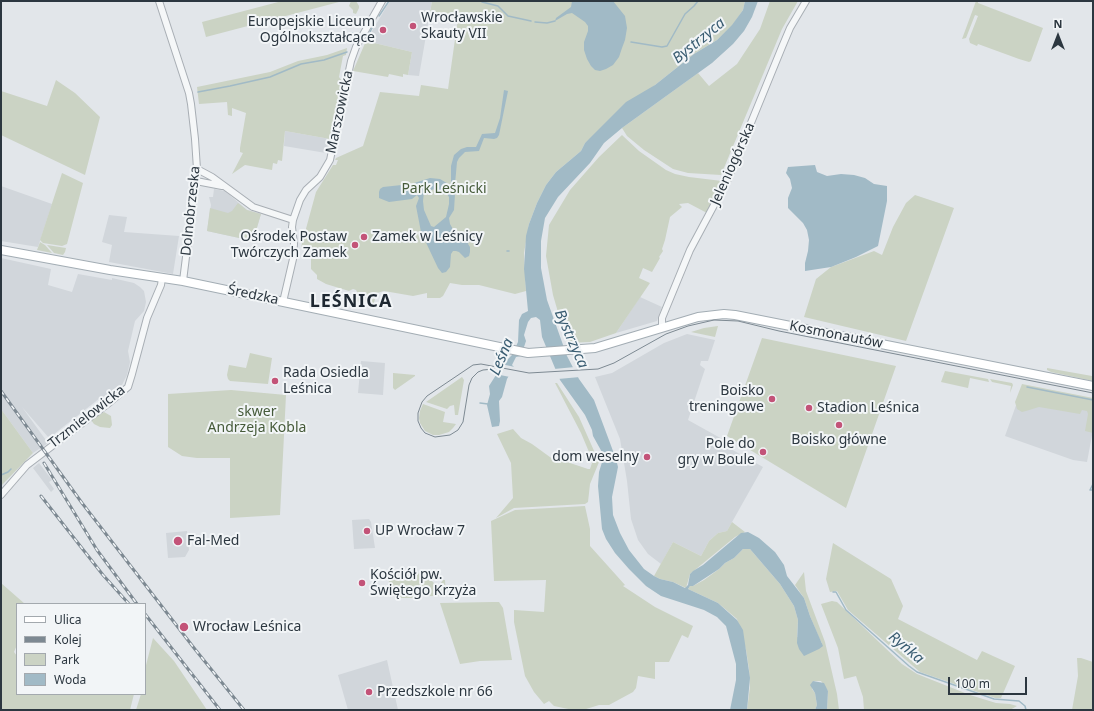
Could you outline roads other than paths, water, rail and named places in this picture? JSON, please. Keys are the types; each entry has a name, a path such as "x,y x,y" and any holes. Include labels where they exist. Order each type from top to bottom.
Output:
{"main road":[{"name":"Średzka","path":"1,250 183,281 526,353 536,353"},
{"name":"Kosmonautów","path":"536,353 582,350 601,347 707,315 735,315 1093,386"}],"street":[{"name":"Dolnobrzeska","path":"159,1 184,76 191,104 197,169 183,281"},
{"name":"Marszowicka","path":"293,220 300,200 306,190 320,177 330,160 351,61 356,47 382,1"},
{"name":"Jeleniogórska","path":"662,328 662,318 690,250 728,180 790,28 806,1"},
{"path":"197,169 226,186 253,207 293,220 293,259 283,302"},
{"path":"196,180 226,186"},
{"name":"Trzmielowicka","path":"1,495 27,465 128,387 147,318 161,285 162,278"}],"water":[{"path":"572,1 613,1 625,16 627,28 625,40 619,57 613,65 606,69 600,71 595,70 587,59 584,50 584,42 588,31 588,26 585,22 572,13 567,14 555,21 556,18 571,7"},
{"path":"745,1 758,1 752,17 744,31 733,44 712,63 622,128 604,143 590,163 558,197 545,218 541,241 541,268 547,300 567,356 579,379 594,400 616,459 618,467 612,497 613,515 629,550 644,569 654,576 673,582 685,588 688,585 690,574 693,571 703,565 741,533 748,532 759,538 775,552 784,565 787,576 804,598 823,646 804,656 797,643 798,620 794,606 780,584 750,549 743,549 719,569 693,586 690,586 688,589 718,603 737,620 743,630 750,678 747,710 730,710 736,680 736,664 726,626 717,617 704,610 661,596 646,586 615,553 606,539 602,529 598,486 603,454 593,436 592,430 585,415 560,380 542,337 540,320 536,317 531,318 528,322 524,335 526,341 521,356 516,357 512,365 514,367 507,379 502,397 499,401 499,426 492,427 487,405 490,394 489,386 503,364 512,355 518,342 519,320 522,314 528,311 524,269 526,236 537,203 546,185 556,172 581,151 585,143 626,102 655,85 694,54 717,40 732,25 743,10"},
{"path":"504,90 508,91 499,135 494,139 484,138 479,151 465,152 457,162 455,184 453,189 455,194 454,210 449,218 450,224 454,231 468,234 470,252 469,256 465,258 459,252 453,251 451,254 450,267 446,272 442,273 438,268 421,232 416,206 419,198 417,195 412,199 389,202 379,198 380,189 383,187 411,184 430,178 440,179 450,185 451,166 454,155 461,149 476,147 482,134 495,133 500,118","holes":["435,189 445,191 449,197 446,217 434,227 431,226 424,210 424,192"]},
{"path":"815,165 817,172 827,176 841,174 854,175 865,178 874,184 887,186 887,201 878,246 831,267 805,271 809,240 807,230 803,223 788,208 788,198 792,188 790,179 786,173 788,167"},
{"path":"813,681 824,683 828,691 827,710 815,710 817,705 815,693 810,685"}],"waterway":[{"path":"379,16 389,1"},
{"name":"Bystrzyca","path":"631,42 662,47 667,46 685,14 698,1"},
{"path":"482,2 498,6 508,16 531,21"},
{"path":"535,22 547,23 555,21"},
{"path":"365,36 369,34 375,22"},
{"path":"198,92 270,77 301,64 324,60 347,52"},
{"path":"1027,387 1093,400"},
{"path":"480,403 488,404"},
{"name":"Leśna","path":"1,475 11,469"},
{"path":"1093,484 1090,490 1093,490"},
{"name":"Ryńka","path":"833,592 836,592 846,610 917,672 994,699 1019,701 1025,706 1026,710"}],"tram line":[{"path":"494,369 478,372 472,378 469,385 463,422 458,430 450,435 435,437 425,433 418,421 418,413 422,402 427,396 473,365 481,364 529,373 598,369 614,363 666,334 688,326 714,320 738,321 779,331 1093,393"}],"railway":[{"path":"1,391 82,503 244,710"},
{"path":"44,463 97,550 136,603"},
{"path":"41,496 103,575 128,603"},
{"path":"146,615 220,710"}],"place":[{"name":"Wrocławskie Skauty VII","path":"413,26"},
{"name":"Europejskie Liceum Ogólnokształcące","path":"383,30"},
{"name":"Zamek w Leśnicy","path":"364,237"},
{"name":"Ośrodek Postaw Twórczych Zamek","path":"355,245"},
{"name":"Rada Osiedla Leśnica","path":"275,381"},
{"name":"Boisko treningowe","path":"772,399"},
{"name":"Stadion Leśnica","path":"809,408"},
{"name":"Boisko główne","path":"839,425"},
{"name":"Pole do gry w Boule","path":"763,452"},
{"name":"dom weselny","path":"647,457"},
{"name":"UP Wrocław 7","path":"367,531"},
{"name":"Fal-Med","path":"178,541"},
{"name":"Kościół pw. Świętego Krzyża","path":"362,583"},
{"name":"Wrocław Leśnica","path":"184,627"},
{"name":"Przedszkole nr 66","path":"369,692"}],"district":[{"name":"LEŚNICA","path":"351,302"}],"park label":[{"name":"Park Leśnicki","path":"444,189"},
{"name":"skwer Andrzeja Kobla","path":"257,420"}]}
